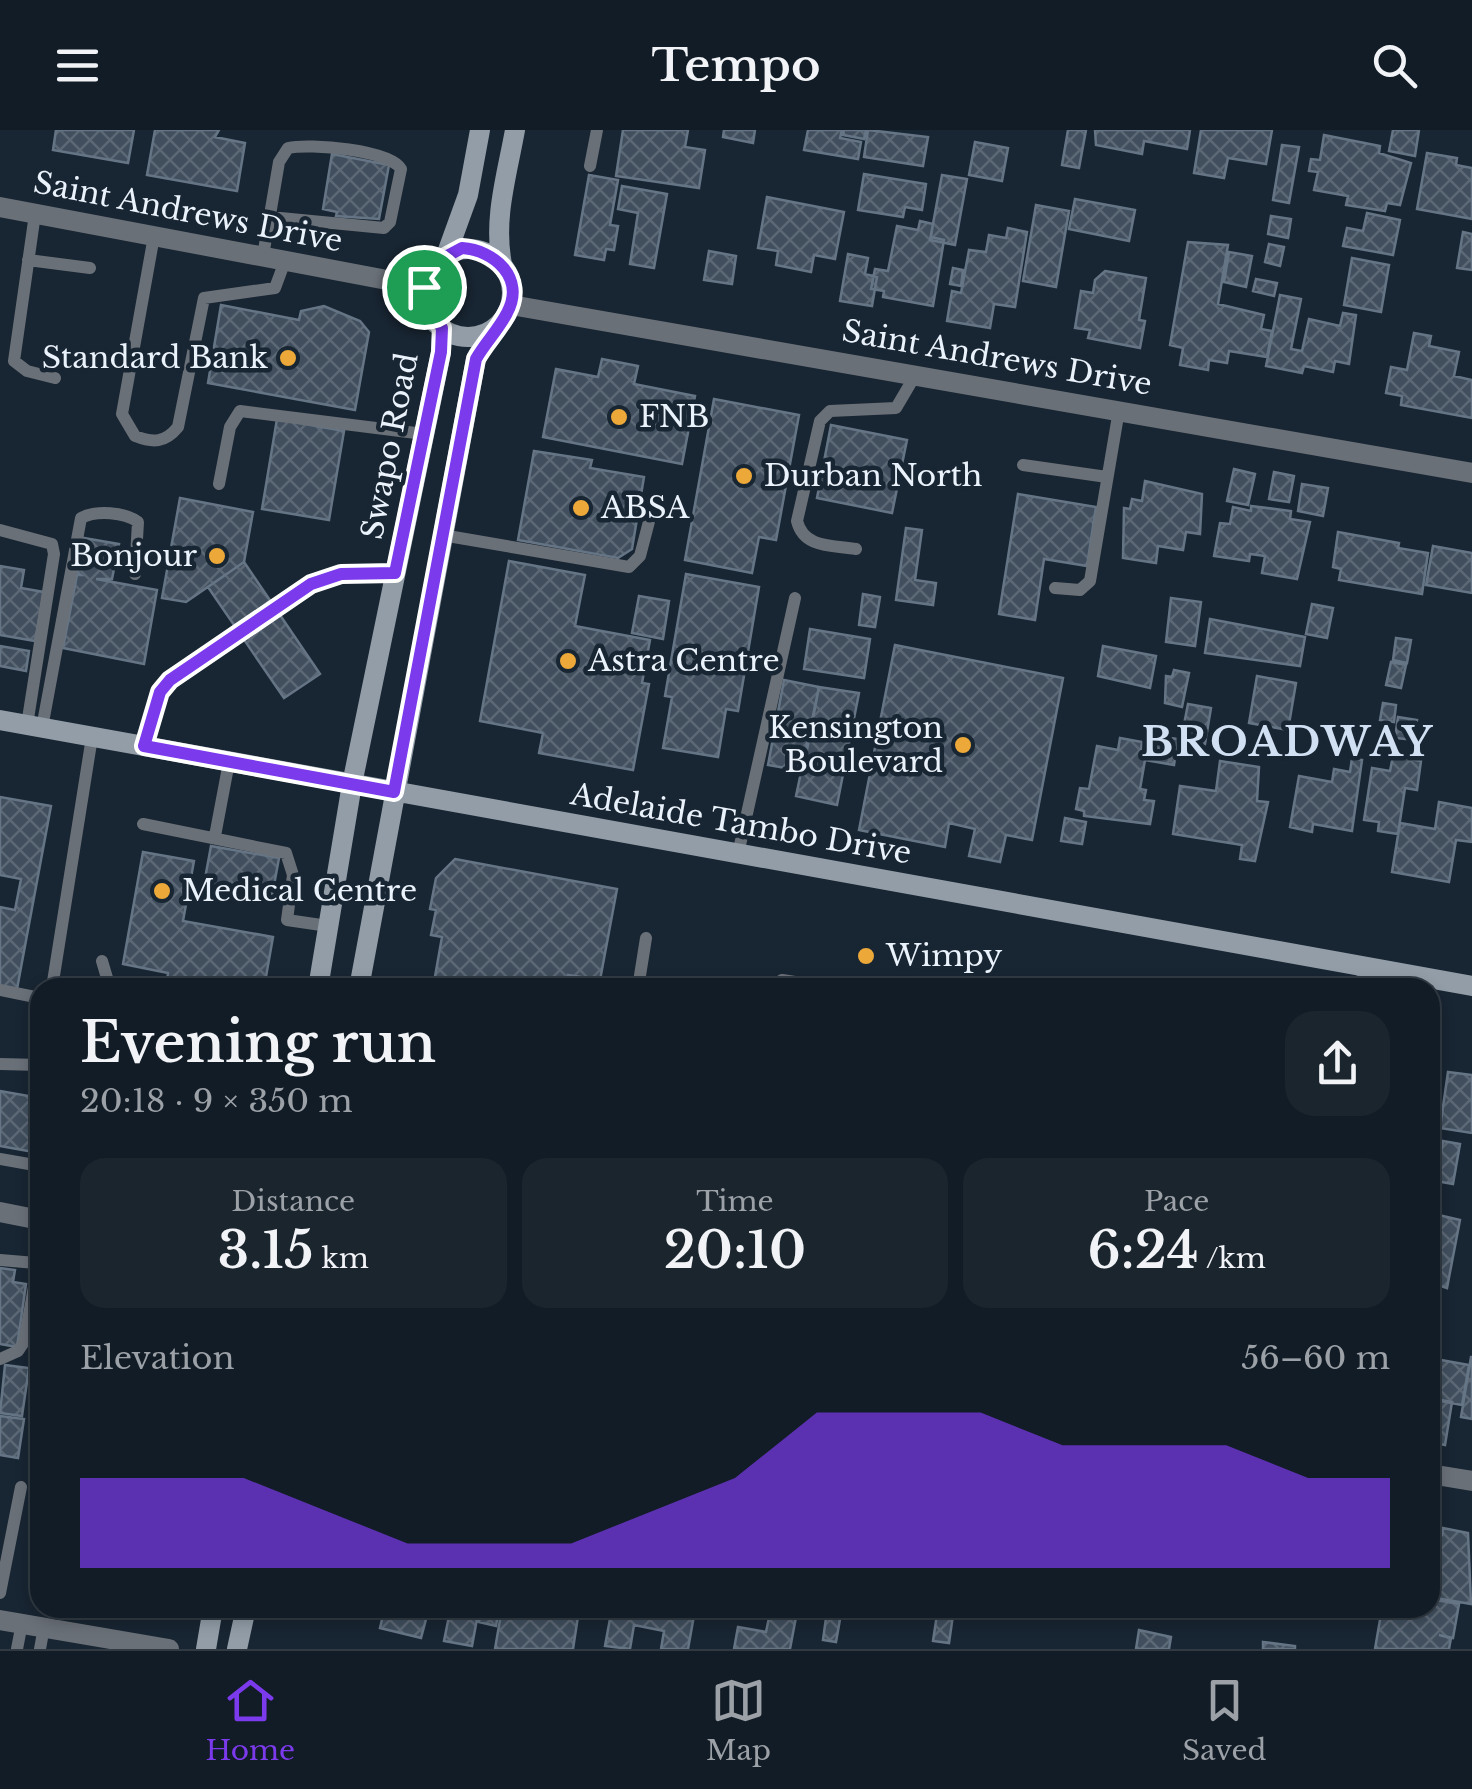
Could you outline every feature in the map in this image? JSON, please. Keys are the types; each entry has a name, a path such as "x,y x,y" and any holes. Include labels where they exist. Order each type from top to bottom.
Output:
{"street":[{"path":"447,254 468,195 480,130"},
{"path":"361,978 476,359 511,305 512,284 502,264 497,238 515,130"},
{"name":"Saint Andrews Drive","path":"2,213 36,214 424,287"},
{"path":"492,330 466,337 442,328 428,310 424,287 436,262 447,254 476,249 502,264"},
{"name":"Saint Andrews Drive","path":"511,305 1472,473"},
{"name":"Swapo Road","path":"320,978 352,784 442,328"},
{"name":"Adelaide Tambo Drive","path":"0,720 738,854 1363,977"},
{"name":"Adelaide Tambo Drive","path":"1440,983 1472,986"},
{"path":"0,1212 30,1218"},
{"path":"1440,1476 1472,1481"},
{"path":"206,1649 211,1618"},
{"path":"238,1649 244,1618"},
{"path":"0,1620 169,1649"}],"lane":[{"path":"590,166 597,130"},
{"path":"262,256 279,162 288,148 380,155 390,157 400,169 390,222 384,228 270,218"},
{"path":"36,214 14,360 27,371 54,378"},
{"path":"154,236 122,414 134,436 149,442 162,441 178,427 204,298 275,288 285,261"},
{"path":"28,260 90,268"},
{"path":"856,549 812,542 800,531 797,521 820,421 830,411 896,408 916,374"},
{"path":"1055,588 1080,590 1090,580 1119,410"},
{"path":"218,484 230,427 240,411 424,434"},
{"path":"1023,465 1107,476"},
{"path":"442,535 629,567 640,556 652,510"},
{"path":"34,727 81,518 96,513 132,517 138,522 135,574"},
{"path":"0,530 44,540 52,544 54,554 34,727"},
{"path":"144,746 160,692 170,680 292,594 341,574 395,573"},
{"path":"738,854 794,598"},
{"path":"54,978 92,737"},
{"path":"216,836 229,762"},
{"path":"143,824 286,853 292,874 287,920 328,926"},
{"path":"640,978 646,938"},
{"path":"102,961 107,978"},
{"path":"0,990 30,996"},
{"path":"0,1064 30,1065"},
{"path":"0,1160 30,1164"},
{"path":"0,1260 30,1258"},
{"path":"0,1360 24,1342 30,1306"},
{"path":"0,1594 21,1488"},
{"path":"17,1649 22,1623"},
{"path":"40,1649 44,1627"}],"building":[{"path":"56,130 134,130 128,163 53,150"},
{"path":"155,130 219,130 215,137 245,143 237,191 147,175"},
{"path":"623,130 688,130 685,147 705,150 699,188 616,176"},
{"path":"724,130 755,130 753,143 723,137"},
{"path":"808,130 842,130 840,138 861,142 858,159 804,150"},
{"path":"844,130 866,130 864,139 843,135"},
{"path":"868,130 928,137 923,166 864,157"},
{"path":"1068,130 1086,130 1079,168 1062,165"},
{"path":"1095,130 1190,130 1187,149 1144,141 1142,154 1096,145"},
{"path":"1201,130 1272,130 1266,164 1228,158 1224,178 1194,173"},
{"path":"1393,130 1419,130 1415,156 1389,151"},
{"path":"1324,135 1380,146 1379,153 1411,163 1400,205 1387,203 1385,211 1346,205 1348,196 1314,190 1318,172 1309,171 1311,159 1320,160"},
{"path":"975,142 1008,148 1002,181 969,175"},
{"path":"1282,145 1299,147 1289,203 1273,200"},
{"path":"1427,153 1457,158 1456,165 1472,168 1472,219 1417,209"},
{"path":"332,154 389,165 379,219 336,216 337,212 323,209"},
{"path":"864,174 926,184 922,210 905,207 903,217 858,210"},
{"path":"589,175 618,180 610,225 618,226 614,250 606,249 604,260 575,255"},
{"path":"942,175 967,179 955,245 930,240"},
{"path":"622,186 667,194 654,268 630,264 638,213 618,209"},
{"path":"767,197 844,212 835,259 814,255 811,272 776,265 778,251 758,248"},
{"path":"1075,199 1135,210 1129,241 1069,229"},
{"path":"1036,205 1069,211 1056,287 1023,281"},
{"path":"1367,213 1400,220 1393,255 1343,246 1347,228 1363,231"},
{"path":"1271,216 1291,219 1288,238 1268,234"},
{"path":"920,221 933,224 931,237 944,240 933,306 883,297 884,291 871,289 875,269 888,271 897,226 918,230"},
{"path":"1008,228 1027,232 1015,307 994,304 990,328 947,321 952,291 961,293 969,250 986,252 989,235 1006,238"},
{"path":"1463,232 1472,234 1472,270 1457,268"},
{"path":"1188,242 1228,245 1218,304 1264,315 1261,329 1272,331 1267,357 1229,351 1227,363 1209,360 1208,370 1180,365 1183,348 1170,345"},
{"path":"1269,244 1284,247 1280,266 1265,262"},
{"path":"709,251 736,256 732,284 704,280"},
{"path":"1229,252 1252,256 1246,287 1224,282"},
{"path":"848,254 868,258 865,274 877,277 872,306 840,301"},
{"path":"1352,258 1389,265 1381,312 1344,305"},
{"path":"953,268 963,270 961,286 950,284"},
{"path":"1105,271 1146,278 1139,320 1145,321 1140,348 1088,338 1090,330 1075,328 1081,291 1093,293 1095,280"},
{"path":"1256,279 1277,283 1274,296 1253,291"},
{"path":"1280,295 1301,299 1291,349 1302,351 1309,319 1340,326 1343,313 1356,315 1349,364 1335,361 1333,372 1304,366 1302,373 1266,366"},
{"name":"Standard Bank","path":"221,305 299,320 301,311 324,306 360,321 369,332 355,410 208,383"},
{"path":"1414,333 1431,336 1429,346 1459,352 1454,376 1472,380 1472,418 1401,405 1402,396 1386,393 1391,367 1407,370"},
{"name":"FNB","path":"602,359 638,366 634,384 695,396 682,464 543,437 556,369 598,377"},
{"name":"Durban North","path":"714,399 799,415 776,540 759,537 752,573 685,560"},
{"path":"277,419 344,431 329,520 262,509"},
{"path":"831,425 907,440 892,513 817,498"},
{"name":"ABSA","path":"534,451 592,460 590,468 644,477 632,549 618,558 518,540"},
{"path":"1234,469 1255,474 1248,505 1227,501"},
{"path":"1274,472 1294,476 1289,502 1269,499"},
{"path":"1145,481 1202,494 1200,534 1186,532 1183,550 1158,546 1156,563 1123,558 1124,508 1130,509 1132,499 1142,501"},
{"path":"1302,484 1328,488 1323,516 1298,511"},
{"path":"1018,494 1096,507 1087,566 1044,559 1035,620 999,614"},
{"path":"180,498 253,512 244,562 186,602 162,598"},
{"path":"1251,506 1291,511 1290,519 1310,522 1297,579 1262,573 1265,556 1250,554 1249,561 1214,556 1220,523 1230,524 1233,507 1251,511"},
{"path":"906,528 922,530 915,580 936,583 933,605 896,600"},
{"path":"1338,532 1399,543 1398,548 1428,553 1422,594 1339,580 1341,569 1333,567"},
{"path":"84,538 119,544 112,579 96,579 157,590 144,664 63,648 77,575 81,575 77,572"},
{"path":"1433,546 1472,553 1472,593 1426,585"},
{"name":"Astra Centre","path":"509,561 585,575 575,626 650,640 642,683 649,684 633,770 539,753 543,733 480,721"},
{"path":"244,562 320,674 284,698 208,587"},
{"path":"0,566 24,570 21,588 44,592 35,641 0,635"},
{"path":"686,574 759,587 738,711 726,709 718,757 663,748 672,697 665,696"},
{"path":"863,594 880,597 875,627 859,625"},
{"path":"639,596 669,601 663,639 632,633"},
{"path":"1171,598 1201,602 1195,646 1166,642"},
{"path":"1312,604 1333,608 1327,638 1306,634"},
{"path":"1210,619 1305,637 1300,666 1205,653"},
{"path":"810,629 870,639 864,678 804,669"},
{"path":"1396,638 1411,640 1407,663 1393,660"},
{"name":"Kensington Boulevard","path":"895,645 1063,678 1032,840 1006,835 1000,862 969,856 975,829 949,823 945,847 859,830"},
{"path":"0,646 29,651 26,671 0,666"},
{"path":"1103,646 1156,656 1150,688 1098,676"},
{"path":"1391,662 1406,665 1401,688 1386,685"},
{"path":"1174,670 1189,673 1182,707 1165,703 1166,676 1172,677"},
{"path":"1257,676 1296,683 1288,730 1249,723"},
{"path":"784,680 819,687 803,771 768,765"},
{"path":"819,687 859,693 837,805 796,796"},
{"path":"1383,703 1396,705 1394,722 1380,720"},
{"path":"1188,704 1211,708 1205,744 1181,740"},
{"path":"1398,717 1417,720 1414,740 1395,738"},
{"path":"1149,735 1178,739 1174,765 1145,760 1140,789 1146,790 1144,800 1154,801 1150,824 1084,816 1084,811 1076,809 1080,788 1089,789 1097,746 1118,750 1120,738 1142,742 1140,756 1145,757"},
{"path":"1393,756 1421,761 1417,790 1405,788 1398,834 1378,831 1379,822 1364,820 1372,768 1390,771"},
{"path":"1352,758 1362,760 1352,831 1313,824 1312,832 1290,827 1299,776 1332,782 1334,769 1350,772"},
{"path":"1220,761 1259,767 1257,801 1268,802 1255,861 1240,859 1242,845 1173,834 1180,786 1216,791"},
{"path":"0,797 51,806 17,989 0,986 0,907 15,910 21,879 0,875"},
{"path":"1439,802 1472,808 1472,842 1456,840 1449,882 1392,872 1400,823 1435,829"},
{"path":"1065,818 1086,822 1082,844 1061,841"},
{"path":"211,846 279,858 272,896 204,884"},
{"name":"Medical Centre","path":"143,852 194,861 183,921 273,937 266,978 167,978 168,973 123,964"},
{"path":"455,859 617,889 600,978 568,975 435,978 442,937 431,935 436,910 430,909 436,878"},
{"path":"1448,1072 1472,1075 1472,1133 1440,1128"},
{"path":"0,1091 30,1096 30,1151 0,1146"},
{"path":"1443,1141 1460,1144 1453,1184 1440,1182"},
{"path":"1440,1215 1460,1220 1447,1288 1440,1289"},
{"path":"0,1268 15,1270 13,1282 26,1284 17,1347 0,1344"},
{"path":"1472,1357 1472,1419 1461,1417"},
{"path":"1440,1360 1469,1365 1462,1405 1440,1401"},
{"path":"5,1365 29,1368 22,1416 0,1413"},
{"path":"1440,1400 1452,1402 1445,1445 1440,1444"},
{"path":"0,1416 24,1419 18,1458 0,1455"},
{"path":"1443,1528 1468,1533 1471,1604 1440,1599"},
{"path":"1440,1601 1459,1604 1453,1638 1439,1635 1451,1638 1449,1649 1375,1649 1380,1618 1440,1618"},
{"path":"382,1618 426,1618 421,1638 380,1628"},
{"path":"449,1618 477,1618 472,1646 444,1641"},
{"path":"480,1618 497,1618 496,1626 479,1622"},
{"path":"500,1618 578,1618 573,1649 495,1649"},
{"path":"610,1618 694,1618 688,1649 661,1649 664,1631 634,1625 630,1649 605,1646"},
{"path":"769,1618 796,1618 790,1649 734,1649 738,1627 766,1632"},
{"path":"826,1618 840,1618 836,1642 823,1640"},
{"path":"936,1618 953,1618 949,1643 933,1641"},
{"path":"1139,1630 1171,1637 1169,1649 1136,1649"},
{"path":"1263,1642 1295,1646 1295,1649 1263,1649"}],"place":[{"name":"Standard Bank","path":"288,358"},
{"name":"FNB","path":"619,417"},
{"name":"Durban North","path":"744,476"},
{"name":"ABSA","path":"581,508"},
{"name":"Bonjour","path":"217,556"},
{"name":"Astra Centre","path":"568,661"},
{"name":"Kensington Boulevard","path":"963,745"},
{"name":"Medical Centre","path":"162,891"},
{"name":"Wimpy","path":"866,956"}],"district":[{"name":"BROADWAY","path":"1288,742"}],"route":[{"path":"462,248 476,249 491,254 502,264 512,284 512,294 507,314 492,330 476,359 394,792 144,746 160,692 170,680 292,594 341,574 395,573 441,352 442,328 428,310 424,287 436,262 462,248"}]}
